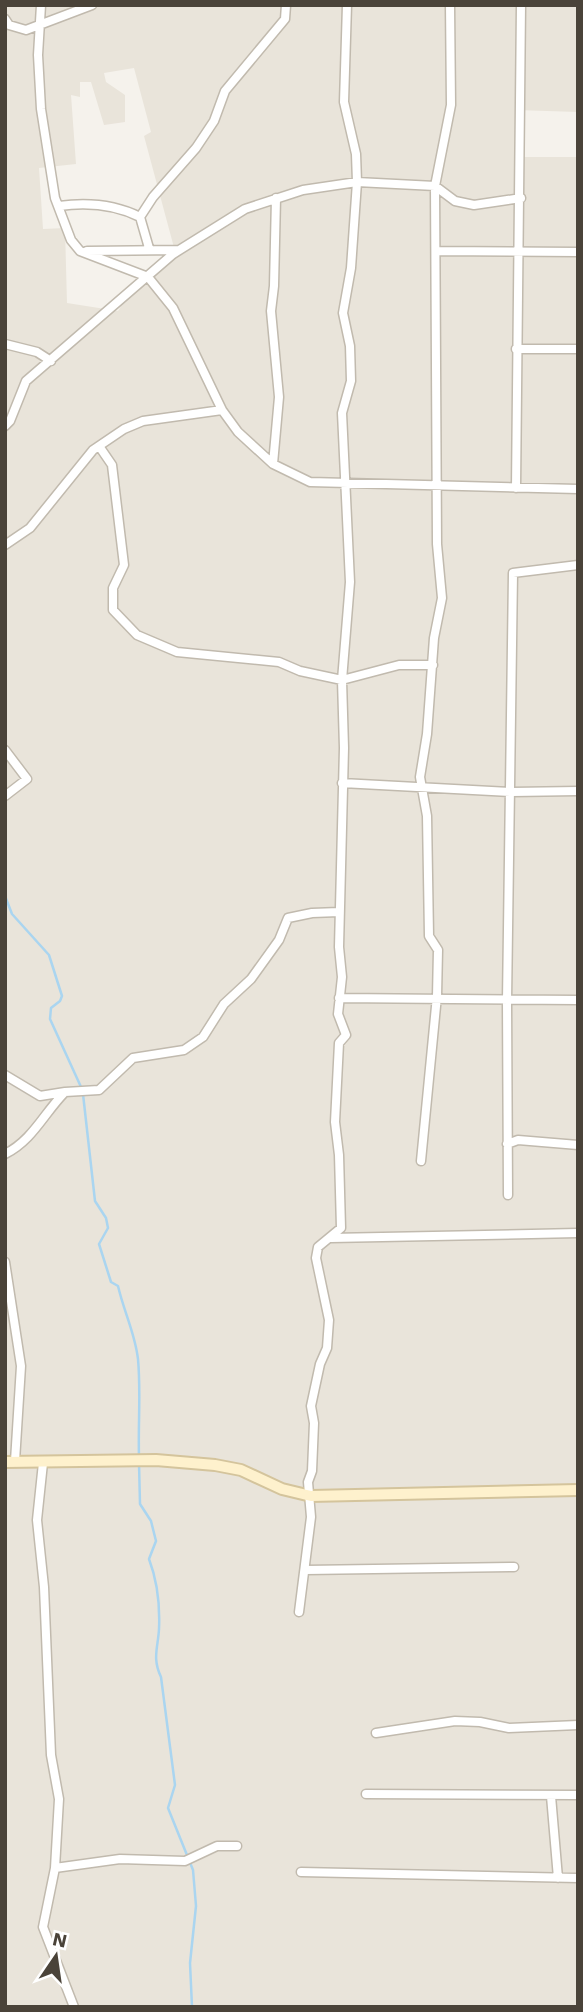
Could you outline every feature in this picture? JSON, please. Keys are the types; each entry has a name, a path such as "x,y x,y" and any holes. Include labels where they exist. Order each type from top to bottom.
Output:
{"street":[{"path":"41,5 41,109 59,206 71,240 80,251 148,277 173,308 222,410 238,432 273,464 297,478 344,485 578,489"},
{"path":"5,19 9,25 26,30 92,5"},
{"path":"149,248 140,217 153,197 196,148 214,121 225,90 285,19 286,5"},
{"path":"299,1612 306,1570 312,1496 308,1482 312,1471 314,1423 311,1406 320,1364 327,1348 325,1336 329,1320 322,1297 316,1258 318,1247 341,1228 340,1154 335,1122 339,1043 346,1035 338,1014 342,977 339,912 342,680 350,582 342,413 351,381 350,346 343,313 351,268 357,182 356,154 344,102 347,5"},
{"path":"421,1161 437,996 438,950 429,936 426,816 420,777 442,598 435,186 451,106 450,5"},
{"path":"516,488 516,349 521,251 521,5"},
{"path":"5,426 10,421 26,381 179,250 245,209 303,190 357,182 435,186 456,201 474,205 521,198"},
{"path":"273,464 279,397 271,311 275,286 276,198"},
{"path":"59,206 113,206 140,217"},
{"path":"80,251 149,248 179,250"},
{"path":"437,251 578,252"},
{"path":"5,344 37,352 51,360"},
{"path":"516,349 578,349"},
{"path":"5,545 30,528 99,446 124,429 143,421 222,410"},
{"path":"99,446 112,465 124,565 113,587 113,610 137,635 177,652 279,662 300,671 342,680 399,665 433,665"},
{"path":"508,1195 507,1001 513,573 578,565"},
{"path":"5,750 27,779 5,796"},
{"path":"342,783 512,792 578,792"},
{"path":"5,1074 40,1096 99,1090 133,1058 184,1050 203,1037 224,1004 251,979 279,940 288,918 312,912 339,912"},
{"path":"339,998 437,996 507,1001 578,1000"},
{"path":"5,1154 22,1145 36,1130 43,1114 65,1092"},
{"path":"507,1144 518,1140 578,1145"},
{"path":"331,1238 578,1233"},
{"path":"5,1262 21,1366 10,1462 156,1460 242,1470 282,1489 312,1496 578,1490"},
{"path":"43,1463 37,1520 44,1587 51,1755 59,1799 55,1868 44,1935 74,2007"},
{"path":"306,1570 514,1567"},
{"path":"376,1733 455,1721 480,1722 509,1728 578,1726"},
{"path":"366,1794 578,1795"},
{"path":"551,1796 558,1878"},
{"path":"55,1868 120,1859 185,1861 196,1859 217,1846 237,1846"},
{"path":"301,1872 578,1878"}],"shaded area":[{"path":"5,5 578,5 578,112 516,110 514,157 578,157 578,2007 5,2007","holes":["134,68 151,132 144,136 176,255 135,284 118,311 67,303 65,228 43,229 39,168 76,164 71,95 80,97 80,82 91,82 104,125 125,122 125,95 106,82 104,73"]}],"waterway":[{"path":"5,896 12,914 49,955 62,996 51,1008 50,1019 81,1087"},
{"path":"83,1094 95,1201 106,1218 108,1228 99,1244 111,1282 118,1286 138,1359 139,1457"},
{"path":"139,1463 140,1504 151,1521 156,1541 149,1559 158,1602 156,1658 161,1677 175,1785 168,1808 193,1870 196,1906 190,1963 192,2007"}]}
